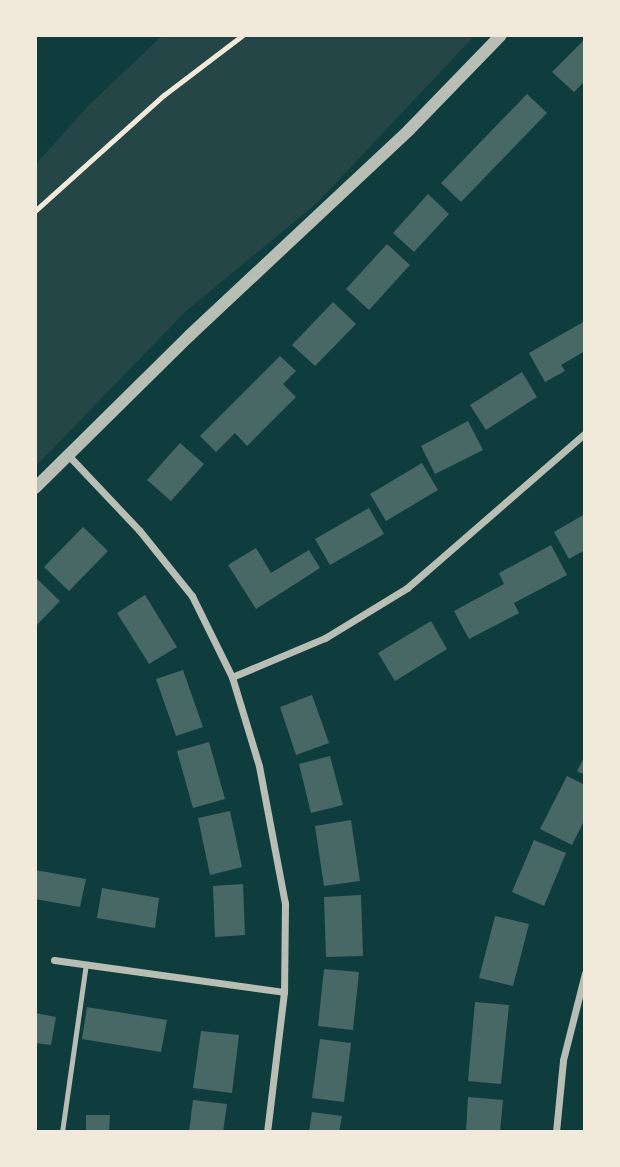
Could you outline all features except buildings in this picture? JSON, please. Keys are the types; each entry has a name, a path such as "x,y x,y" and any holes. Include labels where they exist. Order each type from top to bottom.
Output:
{"street":[{"path":"35,488 67,454 410,130 501,35"},
{"path":"232,677 325,638 407,588 585,433"},
{"path":"67,454 139,530 192,596 232,677 259,766 279,857 285,902 284,992 267,1132"},
{"path":"54,960 284,992"},
{"path":"556,1132 563,1060 585,976"}],"lane":[{"path":"62,1132 86,964"}],"path":[{"path":"35,211 164,95 243,35"}],"shaded area":[{"path":"163,35 475,35 317,203 185,312 35,467 35,165 88,106"}]}
